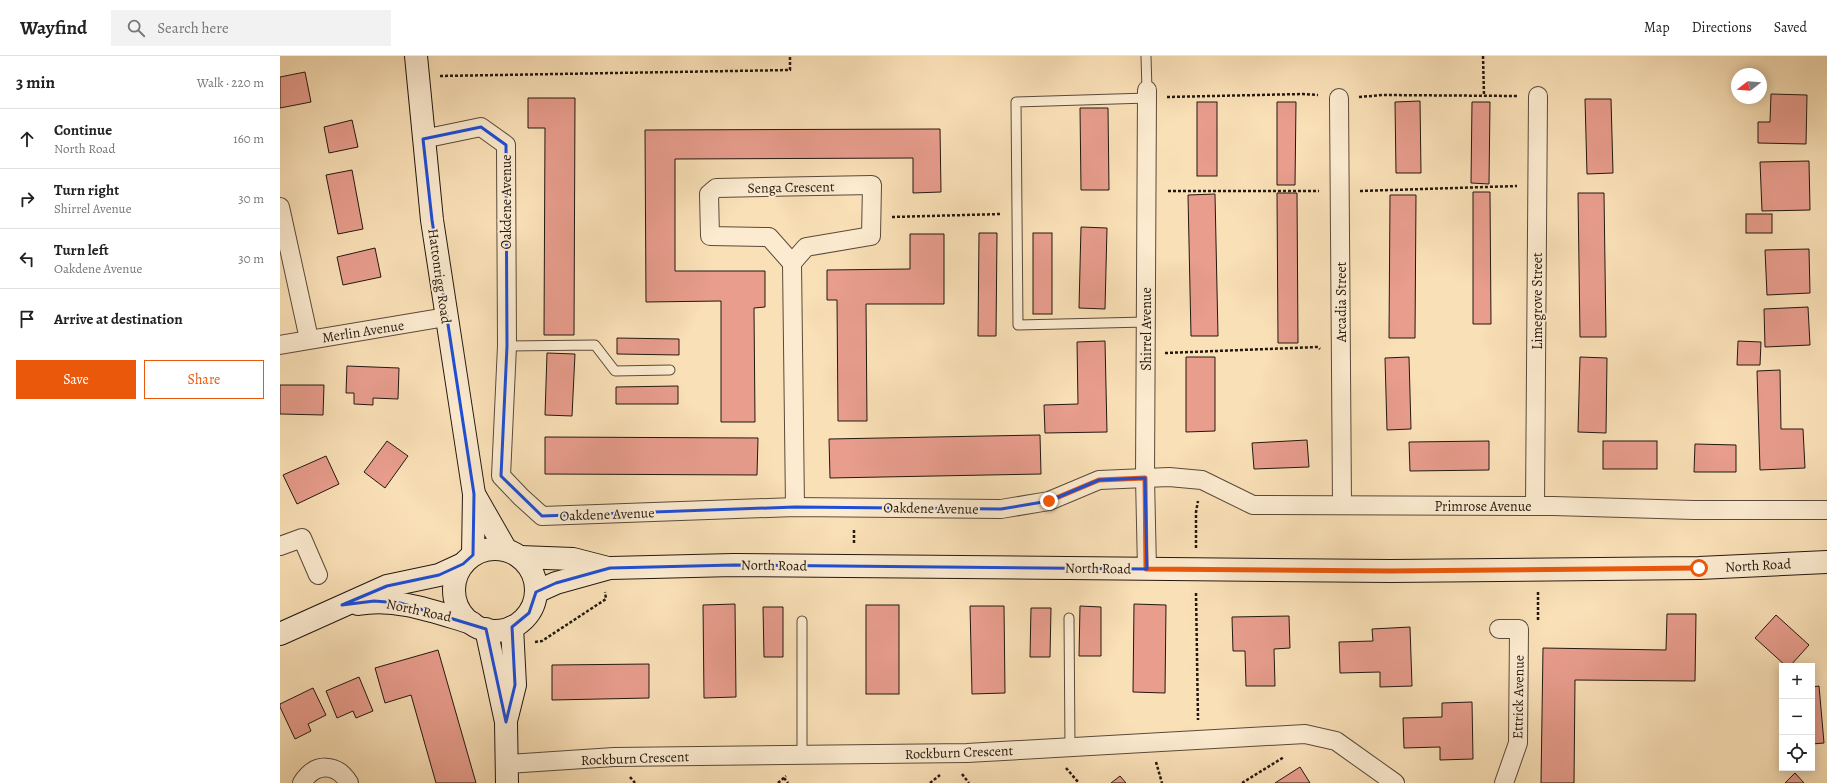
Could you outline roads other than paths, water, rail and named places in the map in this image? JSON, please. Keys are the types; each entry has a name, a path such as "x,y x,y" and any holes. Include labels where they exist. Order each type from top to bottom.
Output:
{"main road":[{"name":"Hattonrigg Road","path":"417,66 432,220 474,494 468,560"},
{"name":"Hattonrigg Road","path":"474,494 513,554"},
{"path":"495,548 513,554 530,567 535,579 536,592 529,613 522,621 512,627 499,630 479,626 462,614 456,602 454,589 457,576 468,560 484,550 495,548"},
{"name":"North Road","path":"513,554 573,559 610,568"},
{"name":"North Road","path":"280,634 387,586 439,575 468,560"},
{"name":"North Road","path":"536,592 556,583 610,568 734,565 1390,571 1699,568 1827,562"},
{"name":"North Road","path":"342,605 374,601 400,603 479,626"},
{"path":"479,626 506,722 507,773"},
{"path":"506,722 515,685 512,627"}],"street":[{"name":"Shirrel Avenue","path":"1146,569 1145,478 1148,94"},
{"name":"Limegrove Street","path":"1535,506 1538,96"},
{"name":"Arcadia Street","path":"1339,98 1342,505"},
{"name":"Oakdene Avenue","path":"423,139 481,127 506,145 507,346 501,476 542,516 794,506 1001,509 1049,501 1099,480 1145,478"},
{"name":"Senga Crescent","path":"872,185 871,236 806,247 792,263 769,237 710,236 709,194 716,188 872,185"},
{"path":"280,207 309,339"},
{"path":"792,263 794,506"},
{"name":"Merlin Avenue","path":"280,345 446,317"},
{"name":"Primrose Avenue","path":"1145,478 1169,477 1202,480 1253,505 1535,506 1694,510 1827,510"},
{"path":"280,546 302,538 318,574"},
{"name":"Ettrick Avenue","path":"1499,629 1519,629 1518,743 1504,783"},
{"name":"Rockburn Crescent","path":"507,773 614,757 967,752 1305,734 1336,741 1396,783"},
{"path":"302,783 306,776 321,768 330,768 339,771 349,783"}],"lane":[{"path":"1146,56 1148,94 1016,102 1018,325 1146,322"},
{"path":"507,346 595,345 614,371 670,370"},
{"path":"1069,618 1070,747"},
{"path":"802,621 802,755"}]}
